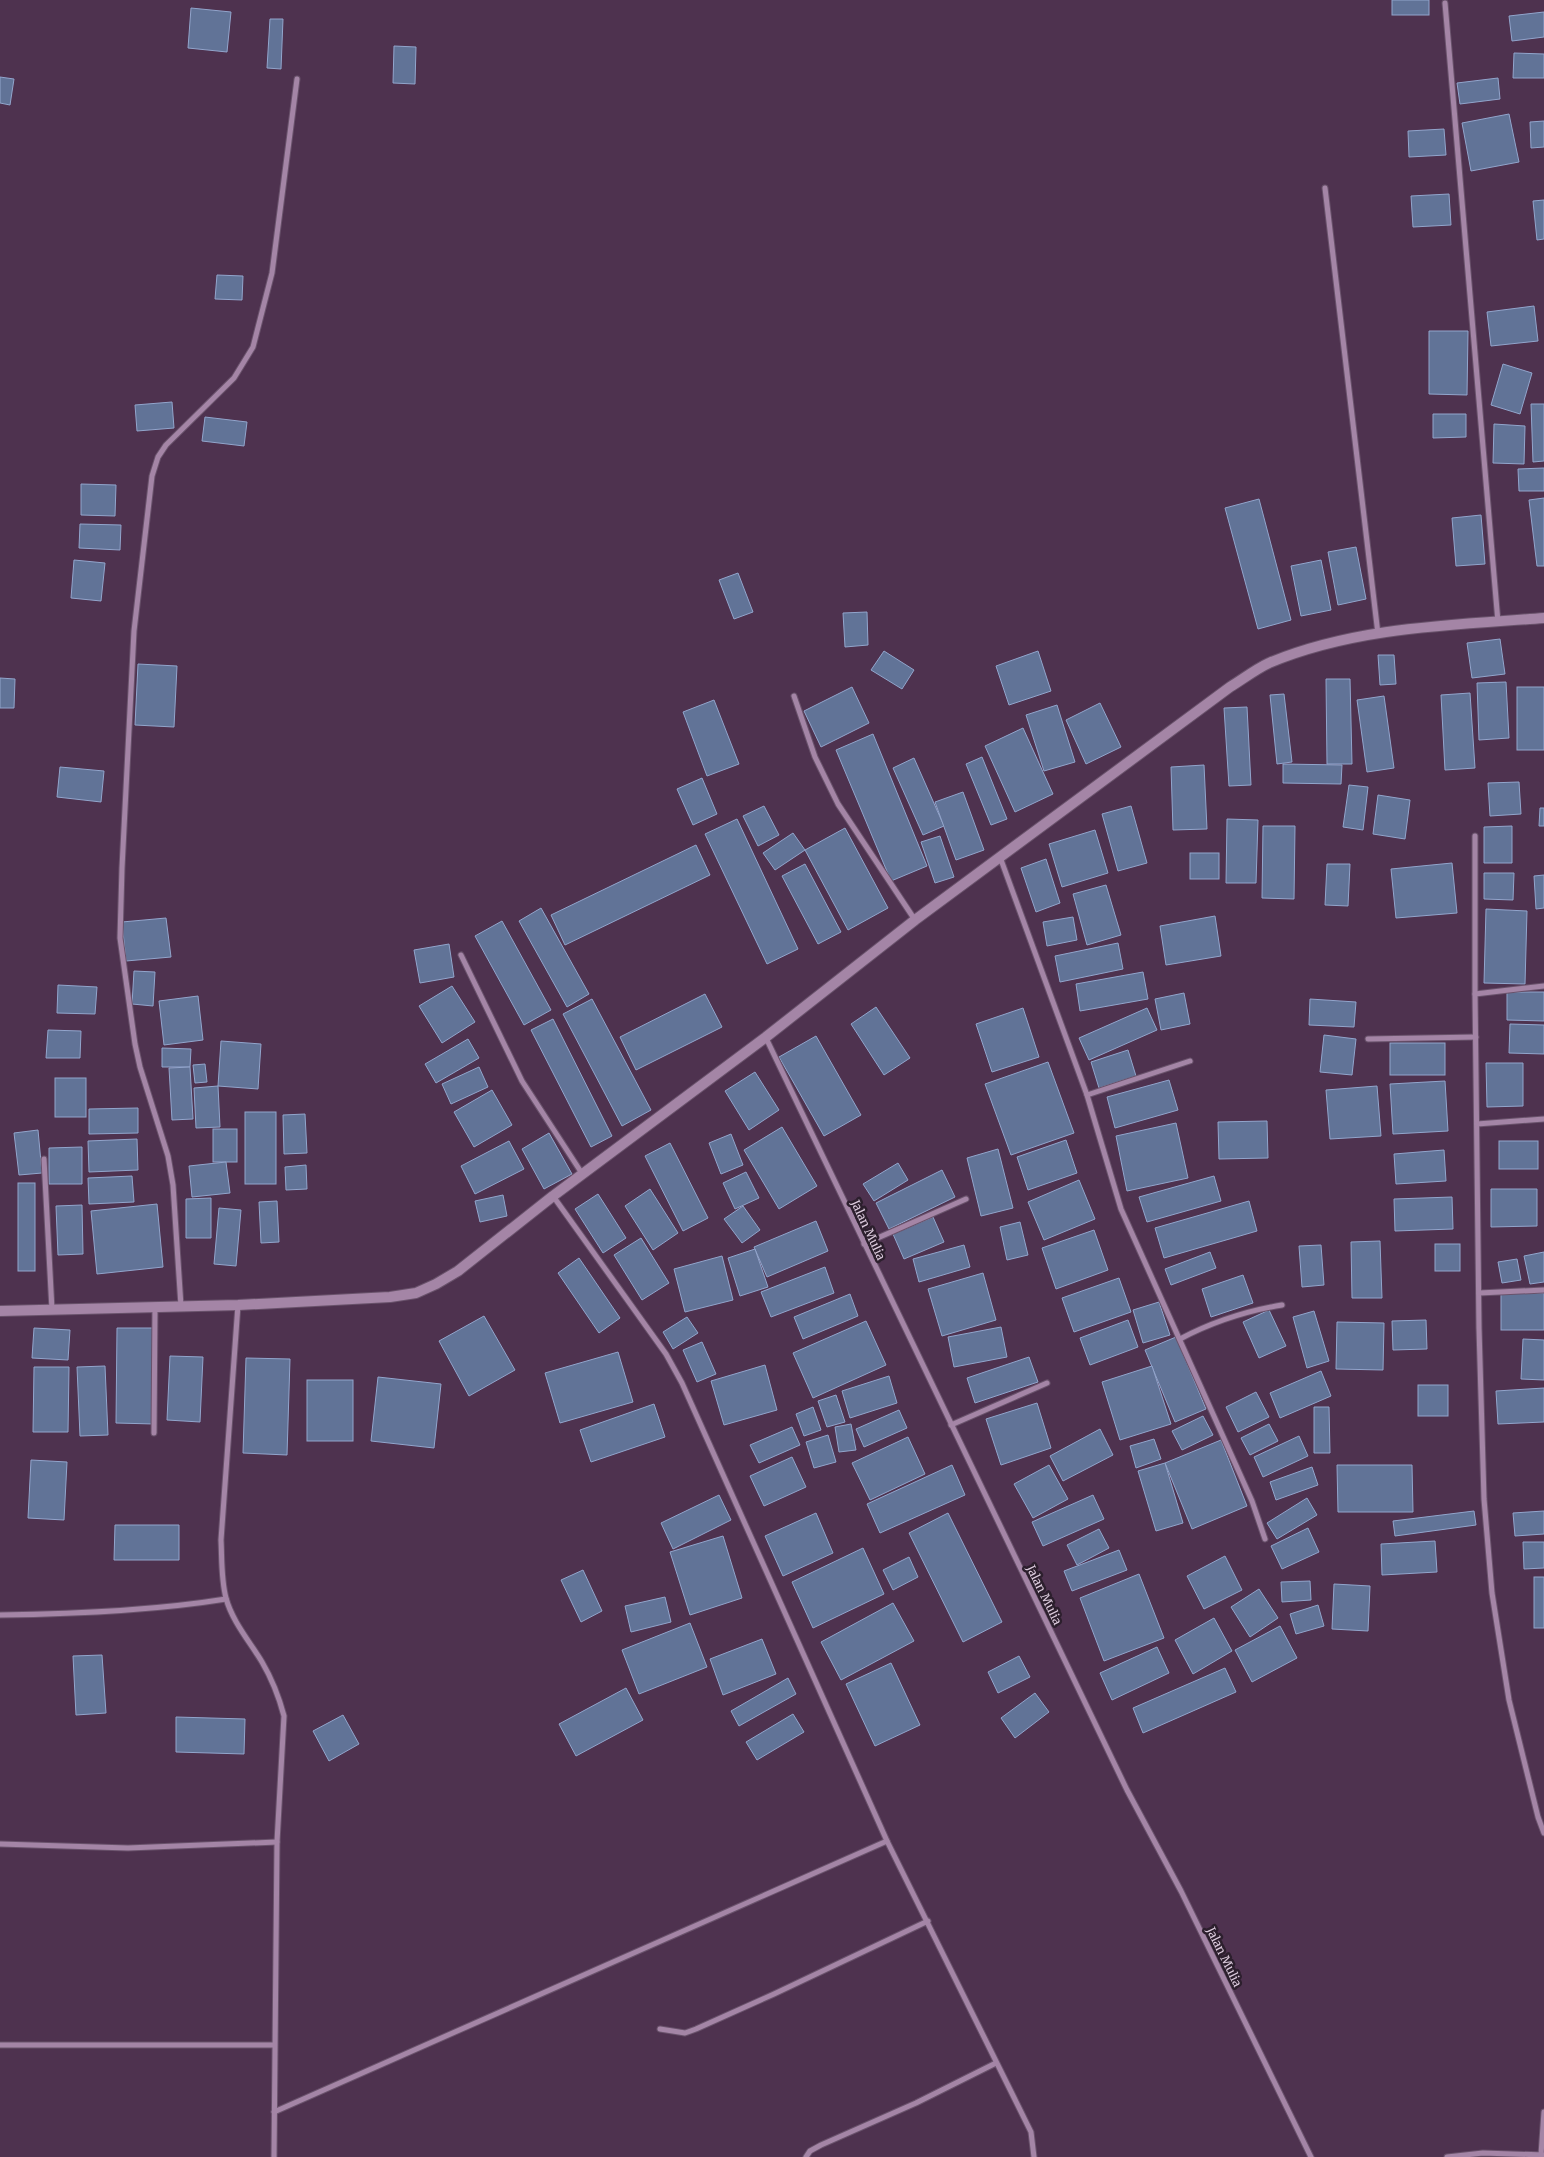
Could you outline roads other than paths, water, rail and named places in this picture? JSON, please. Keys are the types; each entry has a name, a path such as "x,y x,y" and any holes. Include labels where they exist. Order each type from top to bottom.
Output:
{"main road":[{"path":"0,1311 238,1305 390,1297 416,1293 458,1271 553,1196 583,1176 766,1037 1000,856 1230,687 1267,664 1338,641 1426,627 1544,618"}],"street":[{"path":"1445,3 1498,622"},
{"path":"181,1307 173,1185 168,1156 140,1067 135,1044 120,938 134,631 152,476 158,457 166,445 234,378 253,347 259,327 275,254 297,79"},
{"path":"1325,188 1378,635"},
{"path":"794,696 815,757 838,804 915,920"},
{"path":"1475,836 1478,1328 1484,1498 1492,1593 1509,1700 1538,1817 1544,1833"},
{"path":"1000,856 1088,1095 1121,1208 1252,1501 1265,1539"},
{"path":"461,955 522,1081 583,1176"},
{"path":"1475,994 1544,986"},
{"name":"Jalan Mulia","path":"766,1037 1127,1790 1181,1891 1311,2157"},
{"path":"1368,1039 1476,1037"},
{"path":"1088,1095 1190,1061"},
{"path":"1477,1124 1544,1119"},
{"path":"44,1160 52,1310"},
{"path":"553,1196 666,1354 682,1383 887,1841 1031,2132 1034,2157"},
{"path":"864,1244 966,1199"},
{"path":"1479,1293 1544,1290"},
{"path":"238,1305 221,1540 226,1599 241,1629 264,1664 278,1696 284,1716 277,1842 274,2157"},
{"path":"1180,1339 1203,1327 1258,1309 1282,1305"},
{"path":"154,1433 156,1307"},
{"path":"951,1425 1047,1383"},
{"path":"0,1616 184,1606 226,1599"},
{"path":"274,2112 887,1841"},
{"path":"0,1844 128,1848 277,1842"},
{"path":"660,2030 685,2033 696,2029 928,1921"},
{"path":"0,2045 274,2045"},
{"path":"806,2157 810,2151 821,2145 916,2103 996,2063"},
{"path":"1447,2157 1483,2153 1543,2155 1544,2112"}]}
